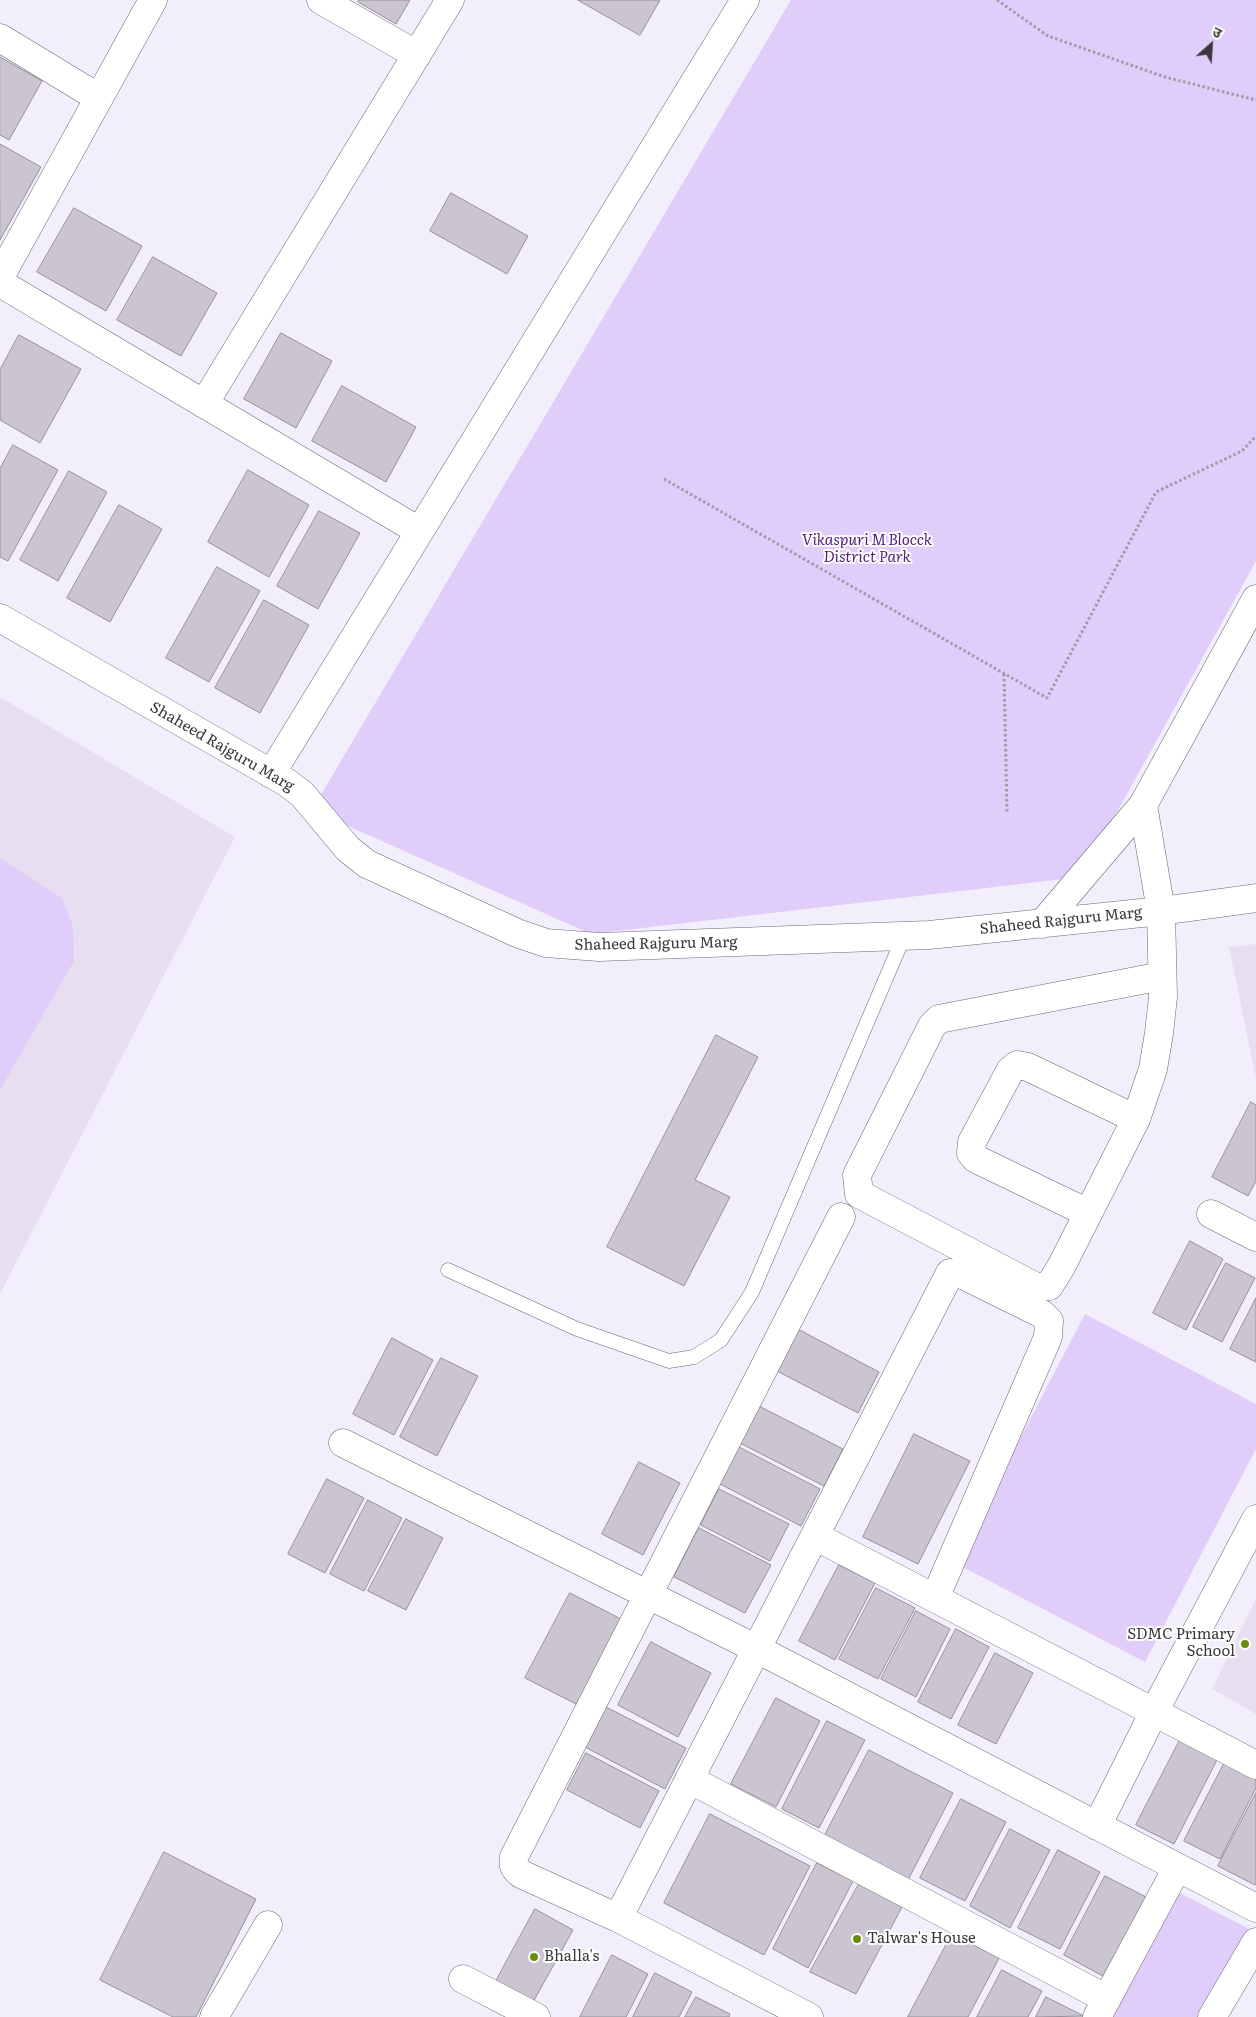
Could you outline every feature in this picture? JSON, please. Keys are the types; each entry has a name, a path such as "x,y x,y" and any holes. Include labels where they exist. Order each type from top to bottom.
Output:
{"street":[{"path":"0,277 153,0"},
{"path":"321,0 417,55"},
{"path":"204,404 450,0"},
{"path":"271,774 745,0"},
{"path":"0,38 99,98"},
{"path":"0,283 420,531"},
{"path":"1042,924 1143,805 1256,599"},
{"name":"Shaheed Rajguru Marg","path":"0,618 271,774 302,794 348,848 367,864 517,933 546,943 599,947 904,936 1042,924 1256,898"},
{"path":"1143,805 1161,911 1163,997 1153,1069 1136,1119 1061,1267 1049,1286 1036,1287 867,1200 859,1194 857,1175 932,1026 939,1019 1162,976"},
{"path":"1088,1213 976,1159 971,1153 972,1142 1010,1072 1017,1065 1028,1067 1136,1119"},
{"path":"1211,1214 1256,1237"},
{"path":"809,2017 618,1918 521,1874 512,1864 647,1595 841,1217"},
{"path":"618,1918 950,1273 962,1275 1042,1314 1049,1321 1048,1337 935,1598"},
{"path":"343,1443 757,1649 1256,1908"},
{"path":"1097,1826 1154,1712 1256,1520"},
{"path":"815,1536 1256,1765"},
{"path":"689,1780 1102,2008 1177,1868"},
{"path":"214,2017 268,1925"},
{"path":"1212,2017 1256,1942"},
{"path":"463,1979 536,2017"}],"lane":[{"path":"448,1270 577,1329 669,1360 694,1357 721,1340 752,1292 904,936"}],"path":[{"path":"997,0 1048,36 1165,78 1256,100"},
{"path":"664,479 1047,698 1156,492 1242,451 1256,436"},
{"path":"1004,673 1007,812"}],"shaded area":[{"path":"0,697 235,837 0,1294"},
{"path":"1256,944 1256,1079 1229,947"},
{"name":"SDMC Primary School","path":"1256,1599 1256,1714 1212,1689"}],"green space":[{"name":"Vikaspuri M Blocck District Park","path":"791,0 1256,0 1256,561 1081,877 591,934 312,810"},
{"path":"0,858 62,898 73,926 74,961 0,1090"},
{"path":"1085,1314 1256,1404 1256,1449 1145,1662 955,1563"},
{"path":"1176,1891 1253,1931 1201,2017 1109,2017"}],"building":[{"path":"359,0 410,0 396,24 358,2"},
{"path":"578,0 660,0 640,35"},
{"path":"0,57 42,81 9,140 0,135"},
{"path":"0,144 41,167 0,240"},
{"path":"451,193 528,236 507,274 430,231"},
{"path":"74,208 142,246 106,311 37,272"},
{"path":"153,257 217,293 181,356 117,320"},
{"path":"281,333 332,361 296,428 244,399"},
{"path":"19,335 81,369 40,443 0,420 0,370"},
{"path":"342,386 416,427 386,482 312,441"},
{"path":"13,445 58,470 8,561 0,557 0,469"},
{"path":"248,470 309,505 269,577 208,542"},
{"path":"69,471 107,492 58,581 20,560"},
{"path":"119,505 162,529 110,622 67,598"},
{"path":"319,511 360,533 318,609 277,586"},
{"path":"217,567 260,591 209,682 166,658"},
{"path":"264,600 309,625 260,713 215,688"},
{"path":"716,1035 758,1057 695,1180 730,1197 684,1286 607,1247"},
{"path":"1251,1102 1256,1105 1256,1181 1248,1196 1212,1177"},
{"path":"1190,1241 1223,1259 1186,1330 1153,1313"},
{"path":"1226,1263 1255,1278 1222,1342 1193,1327"},
{"path":"1256,1298 1256,1362 1230,1349"},
{"path":"794,1327 879,1372 858,1413 773,1369"},
{"path":"392,1338 433,1360 394,1435 353,1414"},
{"path":"441,1358 478,1376 437,1456 400,1437"},
{"path":"755,1404 843,1449 824,1486 736,1441"},
{"path":"914,1434 970,1461 918,1564 863,1537"},
{"path":"739,1447 820,1489 801,1526 720,1484"},
{"path":"639,1462 680,1483 643,1555 602,1534"},
{"path":"327,1479 364,1498 325,1573 288,1554"},
{"path":"719,1489 789,1524 770,1561 701,1525"},
{"path":"368,1500 402,1518 364,1591 330,1574"},
{"path":"406,1519 443,1538 406,1610 368,1591"},
{"path":"699,1528 771,1565 745,1613 674,1577"},
{"path":"839,1565 875,1583 835,1660 799,1641"},
{"path":"876,1588 915,1608 878,1679 839,1659"},
{"path":"570,1593 625,1621 580,1706 525,1678"},
{"path":"916,1611 950,1629 916,1697 881,1679"},
{"path":"956,1629 989,1647 951,1719 918,1702"},
{"path":"651,1642 711,1673 678,1737 618,1705"},
{"path":"995,1653 1033,1673 996,1744 958,1725"},
{"path":"776,1698 820,1721 776,1807 731,1784"},
{"path":"606,1707 686,1748 665,1789 585,1747"},
{"path":"827,1721 865,1740 819,1828 782,1809"},
{"path":"1182,1736 1219,1756 1174,1844 1136,1825"},
{"path":"869,1750 953,1793 907,1882 823,1839"},
{"path":"586,1753 659,1791 640,1828 567,1790"},
{"path":"1227,1758 1256,1773 1256,1788 1220,1859 1184,1841"},
{"path":"1256,1793 1256,1884 1255,1885 1218,1866"},
{"path":"961,1799 1006,1822 965,1901 920,1878"},
{"path":"710,1814 810,1866 764,1955 664,1903"},
{"path":"1010,1829 1050,1850 1010,1928 970,1906"},
{"path":"1058,1850 1100,1872 1060,1949 1018,1928"},
{"path":"164,1852 256,1899 196,2017 173,2017 100,1980"},
{"path":"817,1863 853,1881 808,1968 773,1949"},
{"path":"1105,1876 1154,1901 1112,1981 1064,1955"},
{"name":"Talwar's House","path":"859,1884 902,1907 856,1994 810,1972"},
{"name":"Bhalla's","path":"535,1909 573,1930 532,2004 495,1983"},
{"path":"952,1934 999,1958 968,2017 908,2017"},
{"path":"612,1955 648,1974 626,2017 580,2017"},
{"path":"1002,1970 1042,1991 1028,2017 977,2017"},
{"path":"655,1973 692,1992 679,2017 633,2017"},
{"path":"696,1997 730,2014 729,2017 685,2017"},
{"path":"1046,1997 1084,2016 1036,2017"}],"place":[{"name":"SDMC Primary School","path":"1245,1644"},
{"name":"Talwar's House","path":"857,1939"},
{"name":"Bhalla's","path":"534,1957"}]}
